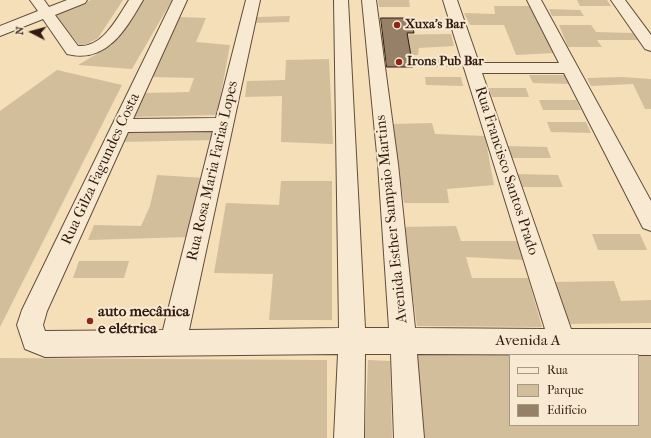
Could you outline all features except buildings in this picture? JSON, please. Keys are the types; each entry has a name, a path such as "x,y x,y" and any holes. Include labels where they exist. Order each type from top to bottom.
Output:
{"street":[{"path":"0,18 43,5 80,0"},
{"path":"43,5 73,51 84,52 99,46 111,38 136,0"},
{"name":"Rua Gilza Fagundes Costa","path":"34,340 30,325 35,310 180,0"},
{"name":"Rua Rosa Maria Farias Lopes","path":"173,342 253,0"},
{"name":"Avenida Esther Sampaio Martins","path":"341,0 362,79 404,341 409,438"},
{"name":"Avenida Esther Sampaio Martins","path":"349,438 362,79 369,0"},
{"name":"Rua Francisco Santos Prado","path":"450,0 562,341"},
{"path":"534,0 651,222"},
{"path":"618,0 651,46"},
{"path":"0,30 43,5"},
{"path":"472,68 570,68"},
{"path":"121,126 225,124"},
{"name":"Avenida A","path":"34,340 46,344 352,340 651,342"}],"green space":[{"path":"91,0 123,0 98,38 81,47 55,15"},
{"path":"141,0 172,0 132,69 78,65 112,45"},
{"path":"378,0 409,0 410,7 379,7"},
{"path":"577,0 607,0 611,6 580,6"},
{"path":"494,6 530,6 554,53 516,55 504,25 470,25 464,13 495,14"},
{"path":"549,9 580,10 584,16 552,16"},
{"path":"290,16 289,22 252,23 256,17"},
{"path":"180,17 206,18 196,42 230,45 217,115 133,117 144,93 189,92 194,78 152,77"},
{"path":"559,25 591,25 596,32 633,33 638,40 597,40 602,47 568,47"},
{"path":"451,34 454,46 419,48 418,55 382,56 381,35"},
{"path":"329,59 333,144 281,142 282,96 245,97 247,81 285,80 286,60"},
{"path":"424,59 458,59 461,67 425,67"},
{"path":"57,70 122,85 0,327 0,111"},
{"path":"529,75 565,75 569,84 533,83"},
{"path":"425,77 461,77 463,86 426,85"},
{"path":"622,77 651,79 651,109 645,109 633,84 591,86 587,78"},
{"path":"489,88 526,88 529,97 492,97"},
{"path":"539,100 576,100 581,110 543,110"},
{"path":"547,122 586,122 591,133 551,132"},
{"path":"432,123 435,134 485,136 494,185 447,189 449,203 404,203 391,124"},
{"path":"216,130 214,140 123,142 128,131"},
{"path":"505,146 547,147 551,158 509,158"},
{"path":"514,174 558,175 563,187 518,187"},
{"path":"157,175 205,178 190,237 88,240 94,225 141,226 150,206"},
{"path":"281,181 332,181 332,320 269,320 273,274 214,273 226,203 279,205"},
{"path":"456,226 461,241 518,241 523,260 466,257 472,278 528,278 542,327 417,326 403,227"},
{"path":"592,234 640,234 647,250 598,250"},
{"path":"79,261 129,261 124,278 73,278"},
{"path":"614,281 621,301 651,300 651,323 566,324 552,282"},
{"path":"404,341 651,346 651,438 409,438"},
{"path":"0,358 327,360 327,438 0,438"},
{"path":"368,360 390,361 392,438 365,438"}],"place":[{"name":"Xuxa's Bar","path":"397,25"},
{"name":"Irons Pub Bar","path":"399,62"},
{"name":"auto mecânica e elétrica","path":"90,321"}]}
